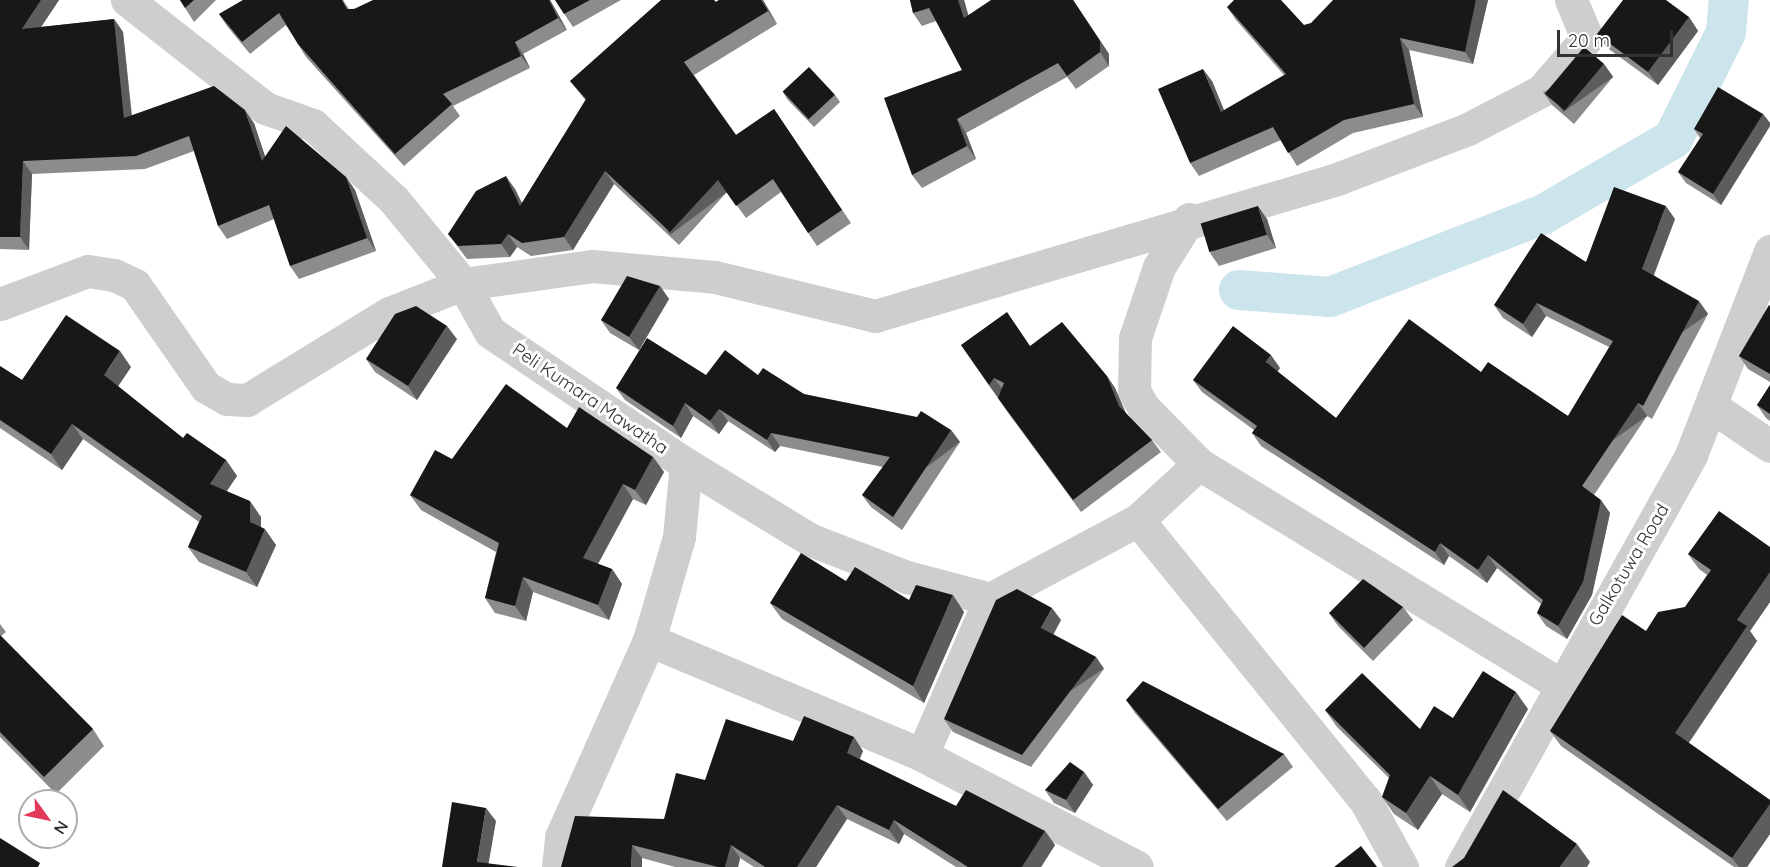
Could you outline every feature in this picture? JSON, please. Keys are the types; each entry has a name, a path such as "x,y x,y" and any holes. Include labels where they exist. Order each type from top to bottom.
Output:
{"street":[{"name":"Peli Kumara Mawatha","path":"127,0 265,108 313,125 394,200 463,284 490,332 686,464 811,540 908,577 990,599"},
{"path":"0,304 88,271 114,275 135,285 206,387 227,399 247,400 389,313 463,284 592,266 715,277 875,316 1189,219 1338,179 1468,129 1541,91 1587,38 1571,0"},
{"path":"1189,219 1159,267 1135,338 1134,391 1199,464 1560,684"},
{"name":"Galkotuwa Road","path":"1461,867 1560,684 1643,547 1711,406 1770,251"},
{"path":"1711,406 1770,447"},
{"path":"558,867 561,837 649,640 679,537 686,464"},
{"path":"922,754 990,599 1138,520 1199,464"},
{"path":"1138,520 1365,800 1402,867"},
{"path":"649,640 922,754 1137,867"}],"building":[{"path":"0,0 41,0 22,29 114,19 124,118 214,86 245,110 262,161 286,126 346,177 367,238 290,266 269,205 218,226 189,136 136,156 23,161 20,237 0,237"},
{"path":"180,0 194,0 185,8"},
{"path":"243,0 342,0 347,9 354,9 373,0 549,0 558,18 515,42 521,56 443,94 452,104 395,154 298,44 279,13 242,42 219,14"},
{"path":"555,0 590,0 564,14"},
{"path":"661,0 714,0 716,2 719,0 761,0 768,11 684,62 736,135 774,109 842,210 808,233 773,179 736,206 718,180 670,232 605,171 564,237 522,243 508,234 501,244 458,246 448,234 476,191 506,176 520,206 586,99 570,81"},
{"path":"910,0 958,0 964,18 991,0 1073,0 1100,41 1100,52 1067,76 1058,63 957,119 967,146 912,175 884,98 962,70 929,8 913,13"},
{"path":"1234,0 1281,0 1304,25 1311,23 1333,0 1476,0 1465,52 1400,38 1414,104 1344,120 1288,153 1273,127 1190,163 1158,89 1203,69 1221,112 1286,74 1227,7"},
{"path":"1623,0 1666,0 1689,17 1648,72 1597,34"},
{"path":"1584,47 1604,64 1565,110 1545,94"},
{"path":"809,67 835,95 809,119 783,92"},
{"path":"1718,87 1763,114 1713,194 1678,172 1703,134 1694,129"},
{"path":"1614,187 1666,206 1642,269 1699,301 1643,406 1638,403 1582,486 1601,500 1583,582 1558,626 1537,613 1543,600 1488,555 1478,570 1440,543 1435,552 1252,433 1257,426 1193,380 1233,326 1271,355 1266,362 1336,418 1409,319 1481,372 1488,362 1568,416 1613,341 1537,303 1523,324 1494,305 1541,233 1586,262"},
{"path":"1258,206 1267,235 1209,252 1201,224"},
{"path":"627,276 660,286 629,337 601,320"},
{"path":"416,306 447,326 408,386 366,359 395,314"},
{"path":"1770,306 1770,374 1739,356"},
{"path":"1007,312 1030,346 1062,322 1107,376 1119,406 1152,440 1073,500 998,398 1004,383 994,378 989,385 961,345"},
{"path":"66,315 120,351 104,375 183,438 187,433 226,460 210,484 250,501 250,522 265,529 246,572 188,547 202,516 72,424 51,454 0,420 0,366 22,380"},
{"path":"647,338 706,375 725,350 758,375 763,368 804,394 917,417 921,411 951,430 893,517 862,495 890,457 771,433 767,440 719,409 710,421 685,403 673,426 616,388"},
{"path":"506,384 567,428 579,407 653,457 635,490 623,484 583,558 612,569 598,605 523,577 515,606 485,598 499,543 410,495 435,450 452,459"},
{"path":"1770,385 1770,414 1757,405"},
{"path":"1719,511 1770,547 1770,572 1737,620 1747,626 1675,733 1770,800 1770,804 1732,858 1550,731 1622,615 1646,631 1658,612 1685,607 1711,570 1688,554"},
{"path":"801,553 846,581 855,567 909,600 916,585 953,595 913,686 770,603"},
{"path":"1363,579 1403,607 1364,648 1329,613"},
{"path":"1017,589 1052,608 1041,628 1096,657 1022,755 944,719 996,600"},
{"path":"0,635 93,729 44,777 0,732"},
{"path":"1483,671 1516,692 1458,795 1430,776 1406,813 1382,797 1390,775 1325,710 1362,673 1420,729 1434,706 1453,718"},
{"path":"1143,681 1284,754 1218,809 1126,700"},
{"path":"804,716 854,737 847,753 956,806 966,790 1045,831 1022,867 968,867 894,820 889,830 837,805 797,867 765,867 731,845 725,867 718,867 632,845 631,867 561,867 575,816 664,819 676,773 705,780 726,719 793,741"},
{"path":"1070,762 1084,772 1066,800 1045,790"},
{"path":"1503,790 1577,844 1560,867 1452,867 1464,858"},
{"path":"452,802 486,808 477,862 518,867 442,867"},
{"path":"0,838 40,863 38,867 0,867"},
{"path":"1361,846 1377,867 1334,867"}],"waterway":[{"path":"1239,290 1330,297 1544,214 1673,139 1726,32 1729,0"}]}
